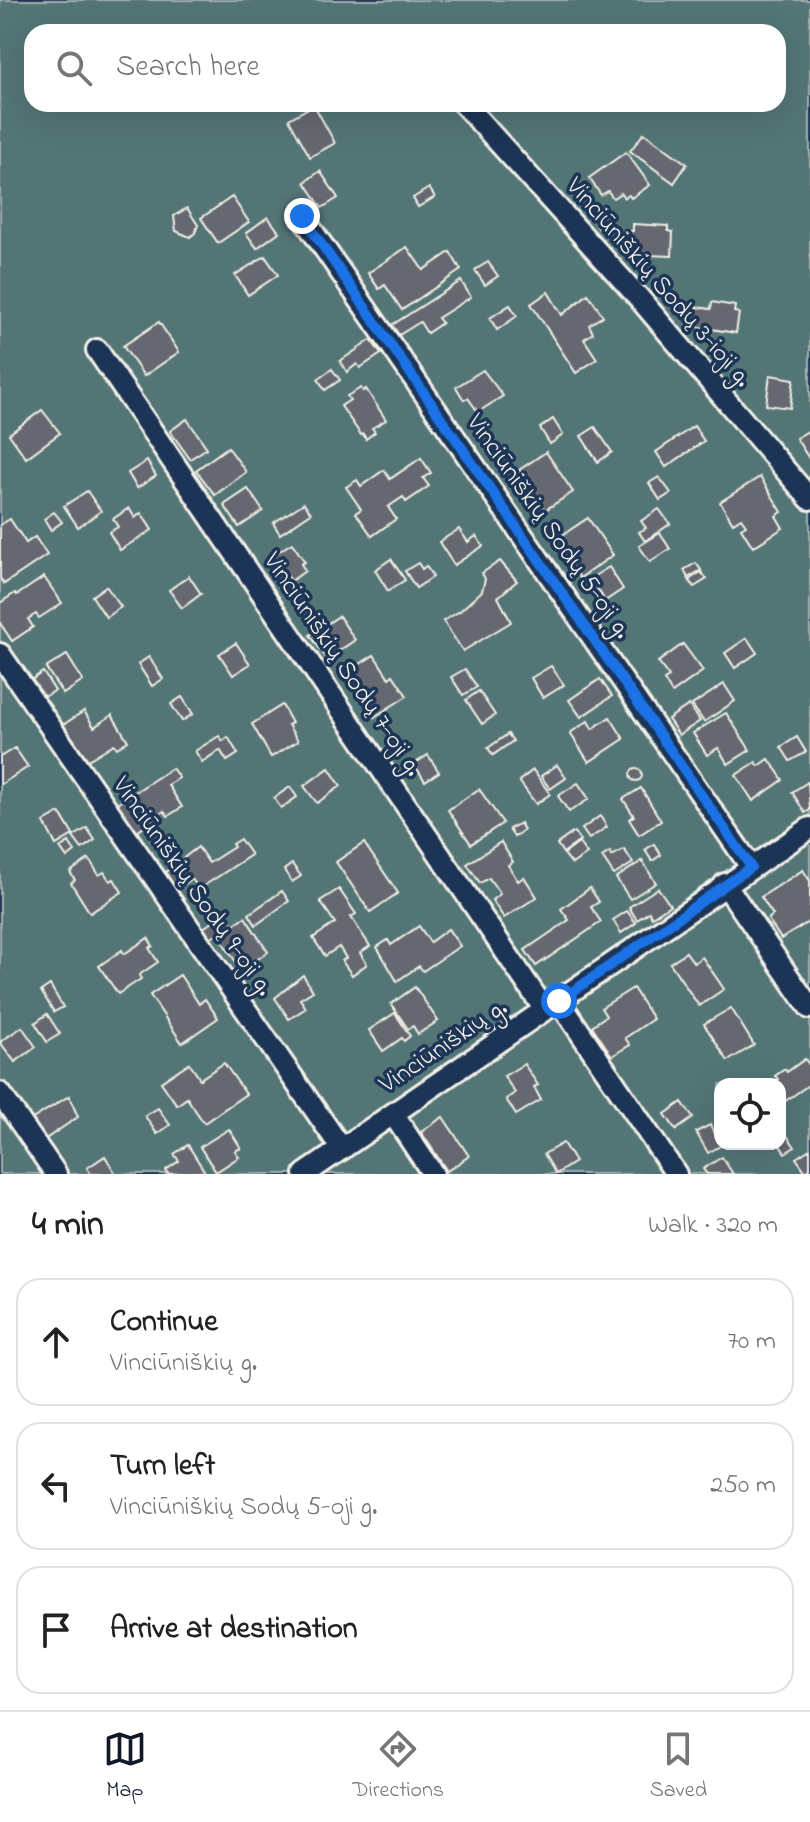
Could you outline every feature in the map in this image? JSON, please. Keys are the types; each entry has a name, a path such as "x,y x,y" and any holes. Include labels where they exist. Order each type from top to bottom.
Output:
{"street":[{"name":"Vinciūniškių Sodų 3-ioji g.","path":"471,112 639,298 810,499"},
{"name":"Vinciūniškių Sodų 5-oji g.","path":"302,216 751,867"},
{"name":"Vinciūniškių Sodų 7-oji g.","path":"97,350 552,1005 676,1174"},
{"name":"Vinciūniškių Sodų 9-oji g.","path":"0,654 342,1149"},
{"name":"Vinciūniškių g.","path":"305,1174 810,828"},
{"path":"725,884 810,1008"},
{"path":"0,1093 56,1174"},
{"path":"393,1114 433,1174"}],"green space":[{"path":"0,0 810,0 810,1174 0,1174"}],"building":[{"path":"302,112 318,112 335,143 310,157 289,119"},
{"path":"644,133 687,164 674,183 630,151"},
{"path":"626,152 650,185 631,198 629,195 624,198 621,193 613,198 608,191 601,195 589,178"},
{"path":"320,171 338,198 322,208 305,182"},
{"path":"429,188 435,197 418,207 413,198"},
{"path":"232,197 249,222 218,243 201,218"},
{"path":"598,207 609,223 599,229 588,213"},
{"path":"187,208 198,225 190,237 176,231 174,216"},
{"path":"268,217 279,232 257,248 246,233"},
{"path":"633,224 668,226 668,231 673,232 672,256 623,254 623,231 633,231"},
{"path":"407,247 423,270 450,252 461,270 402,310 385,285 379,289 368,273"},
{"path":"265,256 278,275 248,295 235,275"},
{"path":"488,262 498,276 485,285 475,270"},
{"path":"461,281 471,297 438,318 442,323 427,333 420,322 399,335 392,325"},
{"path":"548,292 562,315 588,294 603,316 589,325 593,333 584,339 597,359 576,373 531,304"},
{"path":"712,302 735,306 734,312 739,313 736,333 686,325 689,306 711,309"},
{"path":"510,305 517,316 497,330 490,318"},
{"path":"159,322 179,352 144,376 123,346"},
{"path":"371,340 381,354 360,368 357,364 347,372 340,361"},
{"path":"332,369 340,380 325,390 318,379"},
{"path":"483,370 503,396 478,412 468,398 464,400 456,387"},
{"path":"770,375 794,379 790,408 766,405"},
{"path":"361,388 363,391 366,389 386,420 372,428 375,432 366,439 341,406 350,400 347,396"},
{"path":"42,410 60,433 26,458 9,434"},
{"path":"187,419 207,448 190,459 170,431"},
{"path":"553,419 563,435 550,444 540,428"},
{"path":"694,426 704,441 666,467 656,452"},
{"path":"595,427 612,452 598,462 581,436"},
{"path":"810,430 810,460 796,438"},
{"path":"228,447 246,472 215,495 196,470"},
{"path":"546,452 573,492 545,510 519,470"},
{"path":"421,458 431,473 423,478 429,486 406,502 403,497 388,507 396,519 372,536 356,513 361,509 346,487 357,480 361,486 384,470 390,479"},
{"path":"147,461 156,476 137,488 128,473"},
{"path":"659,477 671,493 660,500 649,483"},
{"path":"760,477 782,512 776,516 783,528 753,547 741,528 746,525 741,518 733,523 720,502"},
{"path":"248,489 263,511 239,527 224,505"},
{"path":"87,491 101,511 78,527 64,506"},
{"path":"304,503 311,513 280,534 273,523"},
{"path":"129,508 135,518 141,513 152,530 120,550 109,532 118,527 113,519"},
{"path":"659,509 670,524 645,541 639,532 646,528 641,521"},
{"path":"54,512 62,522 51,530 44,519"},
{"path":"588,518 613,555 580,578 555,540"},
{"path":"10,519 26,543 35,537 47,555 4,584 0,578 0,525"},
{"path":"459,529 468,542 476,536 483,546 454,565 439,542"},
{"path":"660,533 670,549 650,562 639,546"},
{"path":"292,543 305,562 301,564 305,571 291,581 273,555"},
{"path":"391,559 405,580 388,591 375,570"},
{"path":"500,561 517,581 498,597 511,622 463,651 443,621 460,611 482,591 485,579 482,573"},
{"path":"418,563 422,569 426,566 433,577 416,588 405,571"},
{"path":"696,563 701,570 688,578 684,570"},
{"path":"609,567 623,589 605,601 591,578"},
{"path":"701,572 707,579 694,587 689,580"},
{"path":"189,576 201,594 182,608 169,590"},
{"path":"44,577 62,603 39,618 36,614 28,619 33,627 12,641 0,623 0,603"},
{"path":"106,586 121,607 106,617 92,596"},
{"path":"339,616 355,640 327,659 310,635"},
{"path":"747,638 757,653 735,668 725,653"},
{"path":"236,643 250,664 233,675 219,654"},
{"path":"683,644 703,671 672,693 664,680 669,677 658,662"},
{"path":"67,655 83,681 63,694 46,668"},
{"path":"374,655 389,678 393,675 407,696 374,717 346,673"},
{"path":"149,657 163,679 152,686 138,664"},
{"path":"551,666 564,685 543,698 531,678"},
{"path":"465,669 477,687 463,695 451,677"},
{"path":"43,672 55,691 42,698 31,680"},
{"path":"600,679 612,696 581,717 569,700"},
{"path":"724,684 735,701 704,722 692,705"},
{"path":"479,691 495,715 482,724 466,700"},
{"path":"182,697 193,714 182,721 171,704"},
{"path":"282,705 292,723 288,725 298,741 271,757 252,724"},
{"path":"689,705 700,721 679,735 668,719"},
{"path":"84,711 94,727 112,715 128,741 117,748 114,744 88,760 63,725"},
{"path":"726,713 750,750 728,764 718,748 707,755 693,733"},
{"path":"610,717 624,739 589,762 570,733 588,721 592,729"},
{"path":"508,734 513,741 493,755 488,748"},
{"path":"219,736 223,741 228,737 238,754 227,761 220,750 202,762 195,751"},
{"path":"797,737 806,752 790,761 781,747"},
{"path":"15,748 28,767 0,785 0,757"},
{"path":"428,755 439,772 425,781 414,764"},
{"path":"769,759 783,780 753,801 736,775 756,762 759,766"},
{"path":"557,765 566,778 550,789 541,776"},
{"path":"172,768 179,778 168,785 182,807 168,816 164,811 136,833 117,804"},
{"path":"329,768 341,786 317,803 304,786"},
{"path":"533,770 550,794 536,804 519,781"},
{"path":"631,770 641,770 641,780 631,780"},
{"path":"808,782 810,810 805,813 792,792"},
{"path":"578,783 589,799 569,812 558,796"},
{"path":"290,787 297,797 281,808 274,798"},
{"path":"641,788 661,821 639,835 629,819 634,816 623,799"},
{"path":"479,789 503,823 471,844 448,810"},
{"path":"60,813 73,835 56,845 44,822"},
{"path":"600,816 607,827 589,839 582,829"},
{"path":"520,823 524,830 514,837 509,829"},
{"path":"87,828 95,840 82,849 73,837"},
{"path":"574,832 580,841 563,853 557,844"},
{"path":"240,839 251,855 199,889 192,879 175,890 164,873 198,847 209,863 234,847 232,844"},
{"path":"69,842 75,852 67,858 60,848"},
{"path":"501,842 513,862 508,865 518,881 524,877 537,897 504,918 492,900 500,894 489,878 480,883 467,864"},
{"path":"364,843 398,893 370,912 336,862"},
{"path":"579,843 587,854 572,864 564,854"},
{"path":"654,844 661,855 652,861 645,850"},
{"path":"624,849 633,863 614,875 602,857 610,852 612,856"},
{"path":"89,859 99,875 104,872 110,881 114,879 122,892 90,913 71,883 75,880 70,872"},
{"path":"642,861 656,883 630,899 616,878"},
{"path":"292,864 301,876 292,882 284,870"},
{"path":"803,870 810,881 810,921 781,939 768,919 773,915 761,897"},
{"path":"590,888 599,902 591,907 601,922 536,966 525,950 569,920 561,909"},
{"path":"658,888 670,905 652,917 649,912 637,920 629,907"},
{"path":"339,889 356,914 351,917 370,946 360,953 367,964 352,975 342,961 346,958 339,947 325,956 313,938 335,923 320,901"},
{"path":"282,891 289,901 256,925 249,914"},
{"path":"627,911 636,923 621,933 613,920"},
{"path":"226,914 232,924 210,938 203,928"},
{"path":"245,917 268,952 246,967 241,959 236,962 218,935"},
{"path":"419,926 430,942 448,929 460,946 423,971 419,966 397,981 377,947 388,940 391,945"},
{"path":"148,938 153,946 149,948 158,962 139,975 141,979 118,994 99,966 122,950 124,954"},
{"path":"686,952 694,963 702,957 724,989 699,1006 670,963"},
{"path":"180,975 199,1004 205,999 218,1018 182,1043 150,995"},
{"path":"303,975 313,991 300,999 306,1008 289,1019 275,998"},
{"path":"50,985 63,1007 54,1012 41,991"},
{"path":"415,987 438,1021 418,1034 413,1026 408,1029 391,1004"},
{"path":"633,988 653,1019 625,1038 630,1045 612,1056 592,1026 606,1016 601,1008"},
{"path":"731,1008 754,1045 728,1061 704,1024"},
{"path":"395,1013 410,1036 383,1051 369,1030"},
{"path":"47,1014 60,1034 47,1042 35,1023"},
{"path":"22,1027 36,1047 15,1062 0,1042"},
{"path":"805,1059 810,1066 810,1084 786,1101 786,1078 775,1076 785,1069 787,1072"},
{"path":"189,1063 200,1079 224,1063 246,1094 204,1123 187,1098 177,1105 161,1082"},
{"path":"524,1064 538,1085 534,1087 541,1100 516,1115 506,1099 515,1093 504,1076"},
{"path":"69,1096 78,1117 44,1140 31,1120"},
{"path":"682,1102 693,1118 676,1130 665,1114"},
{"path":"158,1108 170,1125 157,1134 145,1116"},
{"path":"443,1117 469,1156 447,1171 421,1132"},
{"path":"710,1125 714,1132 714,1150 708,1153 696,1132"},
{"path":"229,1129 241,1148 235,1151 239,1157 216,1172 200,1147"},
{"path":"786,1134 795,1147 785,1153 783,1150 786,1150"},
{"path":"563,1143 575,1162 556,1174 544,1154"},
{"path":"188,1145 205,1172 168,1174 166,1170 179,1161 174,1154"},
{"path":"810,1149 810,1169 806,1172 796,1158"},
{"path":"105,1156 116,1174 91,1174 87,1168"},
{"path":"722,1157 733,1174 707,1174 703,1169"}],"route":[{"path":"302,216 751,867 559,1001"}]}
